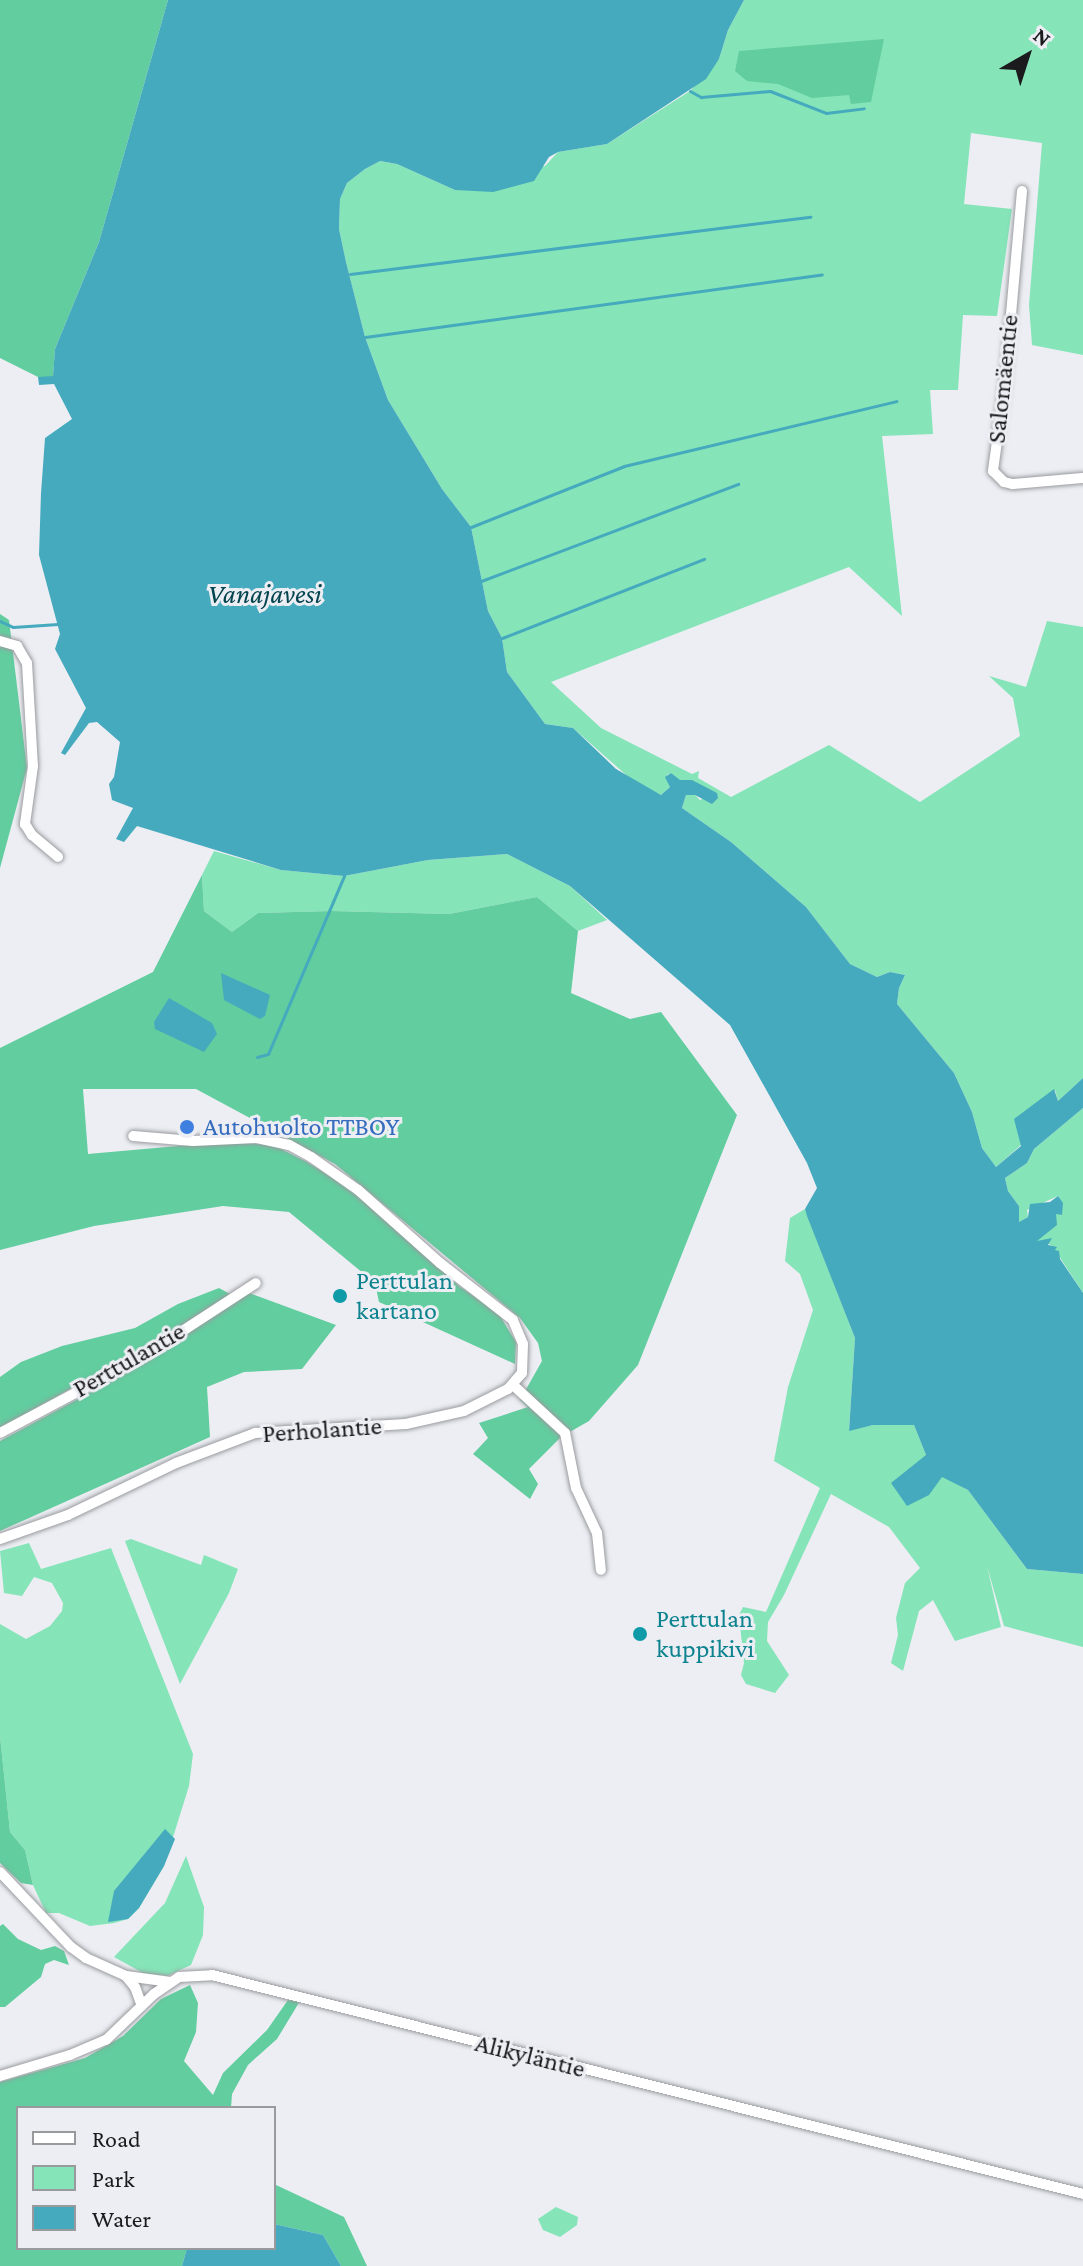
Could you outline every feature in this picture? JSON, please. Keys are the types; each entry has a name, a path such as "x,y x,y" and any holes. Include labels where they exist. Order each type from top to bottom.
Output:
{"street":[{"name":"Salomäentie","path":"1022,191 1005,383 993,471 1004,482 1013,484 1083,478"},
{"path":"0,641 17,646 27,663 33,766 25,824 32,835 58,857"},
{"path":"133,1136 193,1141 256,1138 289,1145 358,1190 440,1263 499,1307 519,1332 522,1373 513,1385 565,1433 576,1488 597,1533 601,1570"},
{"name":"Perttulantie","path":"0,1433 141,1358 256,1283"},
{"name":"Perholantie","path":"0,1539 68,1515 176,1463 255,1433 406,1424 464,1411 513,1385"},
{"path":"0,1872 71,1947 126,1976 171,1982"},
{"name":"Alikyläntie","path":"0,2076 70,2055 106,2040 179,1977 212,1975 1082,2195"},
{"path":"126,1976 135,1987 142,2006"}],"green space":[{"path":"0,0 168,0 99,242 55,349 53,377 38,377 0,358"},
{"path":"744,0 1083,0 1083,355 1032,345 1029,305 1042,143 971,133 964,204 1012,209 997,316 963,315 958,390 930,390 933,434 882,436 902,616 849,567 551,682 601,728 692,774 699,771 698,778 731,797 829,745 920,802 1020,736 1013,698 989,676 1026,687 1047,621 1083,627 1083,1078 1058,1101 1055,1090 1021,1145 996,1167 982,1148 972,1112 954,1073 897,1004 905,975 890,972 877,977 850,964 806,907 731,842 682,808 686,795 695,795 700,800 717,793 679,781 671,773 667,775 670,787 661,795 633,781 573,728 545,724 507,672 502,638 488,611 471,527 442,489 388,400 365,337 346,262 339,229 340,199 347,183 365,169 380,161 397,164 455,190 545,166 558,152 607,144 690,91 719,59 728,30"},
{"path":"884,39 871,102 851,104 849,95 812,98 778,84 747,81 735,71 739,51"},
{"path":"0,614 9,620 27,768 0,868"},
{"path":"214,851 281,870 344,876 428,860 507,854 570,886 607,920 578,931 537,897 449,914 258,913 232,932 204,911 202,875"},
{"path":"202,875 204,911 232,932 258,913 449,914 537,897 578,931 571,993 630,1019 661,1012 737,1115 638,1365 589,1421 561,1437 529,1469 538,1484 530,1499 473,1454 488,1438 479,1423 528,1407 520,1400 542,1361 538,1343 520,1318 335,1164 196,1089 83,1089 88,1154 234,1141 275,1146 352,1189 460,1287 497,1311 516,1342 515,1364 379,1302 375,1283 289,1212 223,1206 94,1226 0,1250 0,1048 153,972"},
{"path":"1083,1108 1083,1293 1055,1250 1047,1242 1036,1241 1056,1213 1062,1215 1062,1203 1058,1196 1027,1210 1028,1217 1019,1222 1019,1206 1008,1191 1005,1178 1027,1163 1034,1149"},
{"path":"805,1209 855,1338 849,1430 873,1425 914,1425 926,1455 942,1476 968,1490 1027,1569 1083,1574 1083,1647 1004,1626 987,1566 1001,1627 955,1641 933,1600 919,1611 903,1671 891,1663 898,1635 896,1618 905,1583 920,1568 889,1527 831,1494 784,1595 768,1622 767,1641 789,1675 775,1693 746,1684 741,1675 744,1663 739,1615 743,1607 766,1612 820,1488 774,1461 788,1387 813,1310 800,1274 785,1261 790,1218"},
{"path":"219,1288 230,1294 165,1336 0,1428 0,1377 21,1362 62,1346 135,1328 178,1304"},
{"path":"249,1293 336,1325 302,1369 244,1372 207,1387 210,1437 0,1531 0,1441 130,1371"},
{"path":"131,1539 201,1565 204,1555 238,1569 229,1593 180,1684 125,1541"},
{"path":"29,1543 41,1569 111,1548 193,1754 189,1786 164,1866 139,1908 128,1919 114,1923 90,1926 59,1913 46,1913 33,1885 25,1850 10,1832 0,1736 0,1624 26,1639 50,1626 62,1611 63,1603 52,1583 34,1577 22,1596 4,1593 0,1551"},
{"path":"0,1736 10,1832 25,1850 33,1885 21,1883 0,1863"},
{"path":"186,1856 204,1907 203,1935 191,1965 167,1976 143,1973 114,1957 165,1903"},
{"path":"3,1924 18,1939 41,1950 55,1946 64,1951 69,1965 54,1960 45,1964 41,1977 5,2007 0,2007 0,1926"},
{"path":"190,1985 198,2003 196,2032 184,2061 213,2095 223,2073 267,2030 288,2000 300,2001 277,2039 248,2065 232,2094 231,2106 16,2106 16,2250 186,2250 182,2266 0,2266 0,2082 85,2058 123,2036 161,1999"},
{"path":"276,2185 344,2217 367,2266 341,2266 323,2235 276,2224"},
{"path":"556,2207 578,2217 577,2225 560,2237 543,2230 538,2219"}],"water":[{"name":"Vanajavesi","path":"168,0 744,0 728,30 719,59 706,79 607,144 558,152 549,157 534,181 493,192 455,190 397,164 380,161 365,169 347,183 340,199 339,229 346,262 365,337 388,400 442,489 471,527 488,611 502,638 507,672 545,724 573,728 616,769 661,795 670,787 665,777 671,773 680,780 692,780 717,793 718,798 712,804 695,795 686,795 682,808 731,842 806,907 850,964 877,977 890,972 905,975 897,1004 954,1073 972,1112 982,1148 996,1167 1021,1146 1014,1119 1054,1089 1058,1101 1083,1078 1083,1108 1034,1149 1027,1163 1005,1178 1008,1191 1019,1206 1019,1222 1028,1217 1030,1204 1050,1202 1058,1196 1063,1203 1062,1215 1056,1214 1057,1225 1037,1241 1052,1238 1048,1245 1057,1247 1055,1250 1059,1251 1060,1259 1083,1293 1083,1574 1027,1569 968,1490 942,1477 929,1495 907,1506 891,1483 926,1455 914,1425 873,1425 849,1431 855,1338 805,1209 817,1188 807,1163 730,1025 570,886 507,854 428,860 344,876 281,870 137,826 124,842 116,839 133,808 112,800 109,784 114,777 120,742 97,722 89,723 65,755 61,753 86,708 55,649 60,634 39,555 41,493 45,438 72,419 54,384 39,385 38,377 53,376 55,349 99,242"},
{"path":"221,973 270,995 265,1016 260,1019 224,1000"},
{"path":"169,998 212,1023 217,1034 204,1052 155,1029 154,1022"},
{"path":"165,1829 175,1839 164,1866 139,1908 128,1919 108,1922 114,1891"},
{"path":"276,2224 323,2235 341,2266 182,2266 186,2250 276,2250"}],"waterway":[{"path":"690,91 701,97 770,91 826,113 864,108"},
{"path":"350,274 810,217"},
{"path":"365,337 822,274"},
{"path":"471,527 624,466 896,401"},
{"path":"481,581 738,484"},
{"path":"502,638 704,559"},
{"path":"0,621 13,627 58,624"},
{"path":"257,1057 268,1054 344,876"}],"place":[{"name":"Autohuolto TTBOY","path":"187,1127"},
{"name":"Perttulan kartano","path":"340,1296"},
{"name":"Perttulan kuppikivi","path":"640,1634"}]}
